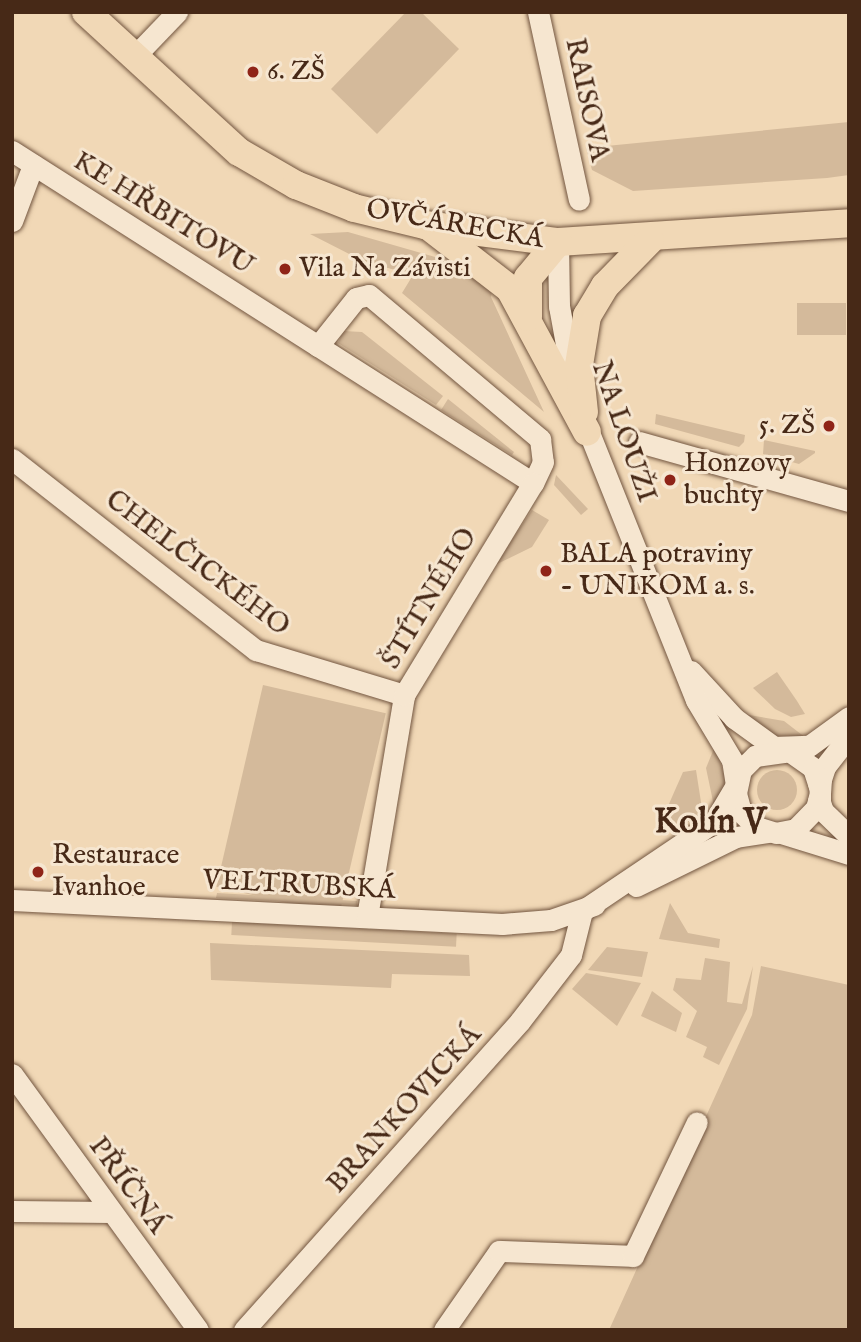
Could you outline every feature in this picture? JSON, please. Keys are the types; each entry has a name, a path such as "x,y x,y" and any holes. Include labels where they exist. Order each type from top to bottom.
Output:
{"main road":[{"name":"OVČÁRECKÁ","path":"86,12 200,121 260,165 337,202 425,225 558,242 650,240 849,222"},
{"path":"425,225 500,278 531,326 587,432"},
{"path":"587,432 579,365 583,328 605,286 650,240"},
{"path":"531,326 524,299 528,278 558,242"}],"street":[{"path":"133,58 177,12"},
{"name":"RAISOVA","path":"538,12 579,200"},
{"name":"KE HŘBITOVU","path":"12,151 533,483"},
{"path":"12,221 33,165"},
{"name":"NA LOUŽI","path":"558,242 562,333 587,432 679,651 696,700 732,760 736,785"},
{"name":"ŠTÍTNÉHO","path":"318,346 356,298 373,298 540,439 543,462 533,483 404,695 367,917"},
{"path":"639,442 849,501"},
{"name":"CHELČICKÉHO","path":"12,458 257,650 404,695"},
{"path":"679,651 734,718 810,764 828,819 849,836"},
{"path":"582,911 714,822 755,756 782,749 809,747 849,717"},
{"path":"736,785 746,818 773,833 808,820 820,792 825,767 849,736"},
{"path":"582,911 736,837 773,833 801,834 849,854"},
{"name":"VELTRUBSKÁ","path":"12,900 530,923 582,911"},
{"name":"BRANKOVICKÁ","path":"246,1329 520,1021 571,955 582,911"},
{"name":"PŘÍČNÁ","path":"12,1074 198,1330"},
{"path":"444,1330 499,1251 633,1256 697,1122"},
{"path":"12,1211 111,1212"}],"shaded area":[{"path":"406,12 421,12 459,49 377,134 331,89"},
{"path":"849,122 849,175 827,178 633,191 592,170 586,148"},
{"path":"348,232 456,263 493,285 491,297 544,412 402,293 413,275 363,261 310,234"},
{"path":"797,303 846,303 846,335 797,335"},
{"path":"343,331 362,332 443,396 436,405 338,343"},
{"path":"448,399 514,452 512,455 441,410"},
{"path":"656,414 745,435 744,442 739,447 655,424"},
{"path":"764,440 815,453 799,464 763,454"},
{"path":"556,475 588,509 581,515 554,485"},
{"path":"532,510 549,520 532,547 495,565"},
{"path":"777,672 805,714 791,717 775,709 753,688"},
{"path":"263,685 386,713 339,915 216,887"},
{"path":"743,714 784,721 806,738 765,735"},
{"path":"715,746 727,784 715,811 706,768"},
{"path":"696,770 703,815 662,835 661,822 683,772"},
{"path":"777,770 785,771 791,776 796,782 796,798 791,804 785,809 777,810 769,809 763,804 758,798 757,790 758,782 763,776 769,771"},
{"path":"217,893 357,901 357,905 216,898"},
{"path":"670,903 688,933 720,939 719,948 659,939"},
{"path":"232,922 457,934 456,947 231,935"},
{"path":"210,943 469,955 470,976 392,974 391,988 211,980"},
{"path":"607,947 648,952 642,977 588,970"},
{"path":"705,958 730,962 727,1002 742,1004 753,966 747,1009 719,1065 703,1057 707,1047 686,1037 697,1011 673,990 676,978 701,980"},
{"path":"761,966 849,985 849,1330 609,1330 752,1015"},
{"path":"586,973 641,983 617,1026 572,989"},
{"path":"652,991 682,1013 676,1032 641,1016"}],"place":[{"name":"6. ZŠ","path":"253,72"},
{"name":"Vila Na Závisti","path":"285,269"},
{"name":"5. ZŠ","path":"829,426"},
{"name":"Honzovy buchty","path":"670,480"},
{"name":"BALA potraviny - UNIKOM a. s.","path":"546,571"},
{"name":"Restaurace Ivanhoe","path":"38,872"}],"district":[{"name":"Kolín V","path":"710,823"}]}
